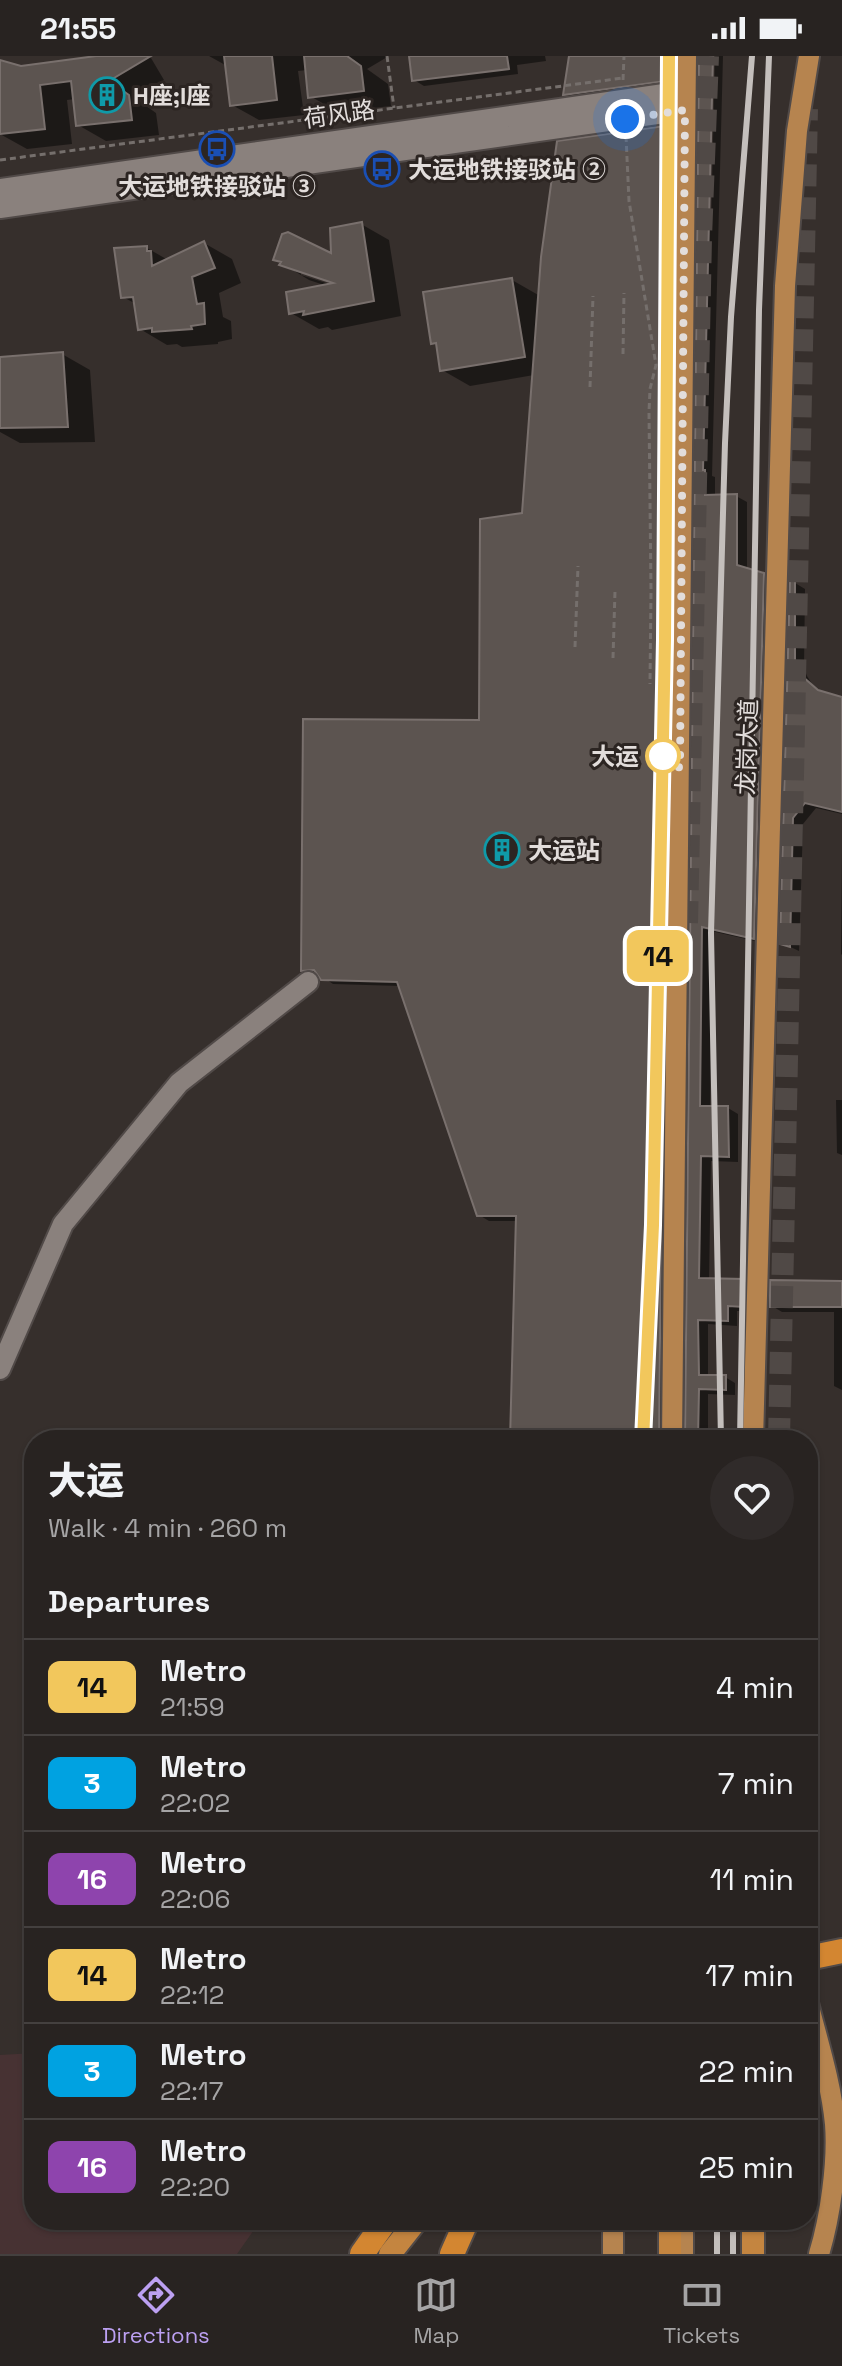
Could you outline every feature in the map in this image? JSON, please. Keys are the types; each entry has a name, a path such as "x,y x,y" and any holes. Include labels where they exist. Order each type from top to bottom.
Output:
{"highway":[{"path":"818,1956 842,1951"},
{"path":"362,2254 379,2230"},
{"path":"390,2254 409,2230"},
{"path":"452,2254 463,2230"},
{"path":"670,2230 670,2254"},
{"path":"753,2230 753,2254"}],"main road":[{"path":"672,1430 686,56"},
{"path":"797,56 797,131"},
{"name":"龙岗大道","path":"753,1430 785,302 797,131 809,56"},
{"path":"818,2042 835,2126 833,2183 819,2254"},
{"path":"613,2230 613,2254"},
{"path":"683,2230 683,2254"}],"street":[{"name":"荷风路","path":"0,189 685,101"},
{"name":"荷风路","path":"0,208 615,110"},
{"path":"0,1369 63,1224 179,1083 308,982"}],"path":[{"path":"387,56 394,108"},
{"path":"624,56 623,78 615,110 656,365 649,412 650,684"},
{"path":"0,160 623,78"},
{"path":"623,354 624,293"},
{"path":"590,387 593,296"},
{"path":"575,647 578,566"},
{"path":"613,658 615,591"}],"shaded area":[{"path":"24,2054 24,2230 254,2230 237,2254 0,2254 0,2055"}],"building":[{"name":"H座;I座","path":"96,56 151,56 109,81 129,95 132,120 76,126 71,81 40,85 45,129 0,134 0,60 21,66"},
{"path":"224,56 272,56 277,100 230,106"},
{"path":"304,56 347,56 361,66 364,91 308,98"},
{"path":"409,56 507,56 509,69 412,81"},
{"path":"569,56 673,56 673,80 563,95"},
{"path":"699,56 713,56 703,470 705,495 737,494 737,565 764,573 754,939 702,927 700,1106 728,1106 729,1157 701,1156 699,1278 744,1279 744,1307 728,1306 728,1321 698,1320 699,1375 726,1375 726,1390 699,1389 698,1430 685,1430"},
{"name":"大运站","path":"672,125 659,1430 510,1430 516,1216 477,1216 397,982 321,980 314,970 301,971 303,719 479,720 480,519 522,513 541,257 557,141"},
{"path":"362,222 374,301 303,315 304,311 289,314 286,292 333,283 279,265 281,262 273,260 282,234 288,232 331,253 330,228"},
{"path":"204,241 215,268 192,277 197,304 204,303 205,324 191,326 192,329 138,330 133,297 121,298 114,248 147,246 147,251 151,251 152,266"},
{"path":"512,278 525,357 440,371 436,343 431,344 423,292"},
{"path":"63,352 68,427 0,428 0,357"},
{"path":"790,580 795,581 797,669 818,690 842,697 842,812 805,803 793,818 790,947 780,944"},
{"path":"770,1280 842,1281 842,1307 770,1307"}],"tunnel":[{"path":"687,923 701,238 708,56"},
{"path":"779,1430 807,109"}],"railway":[{"path":"721,1430 711,933 725,443 731,317 752,56"},
{"path":"740,1430 759,310 769,56"},
{"path":"717,2230 717,2254"},
{"path":"733,2230 733,2254"}],"metro line":[{"name":"14","path":"644,1430 653,1225 665,640 669,56"}],"place":[{"name":"H座;I座","path":"107,95"},
{"name":"大运地铁接驳站 ③","path":"217,149"},
{"name":"大运地铁接驳站 ②","path":"382,169"},
{"name":"大运","path":"663,756"},
{"name":"大运站","path":"502,850"}],"route":[{"path":"625,119 685,110 680,768 663,756"}]}
